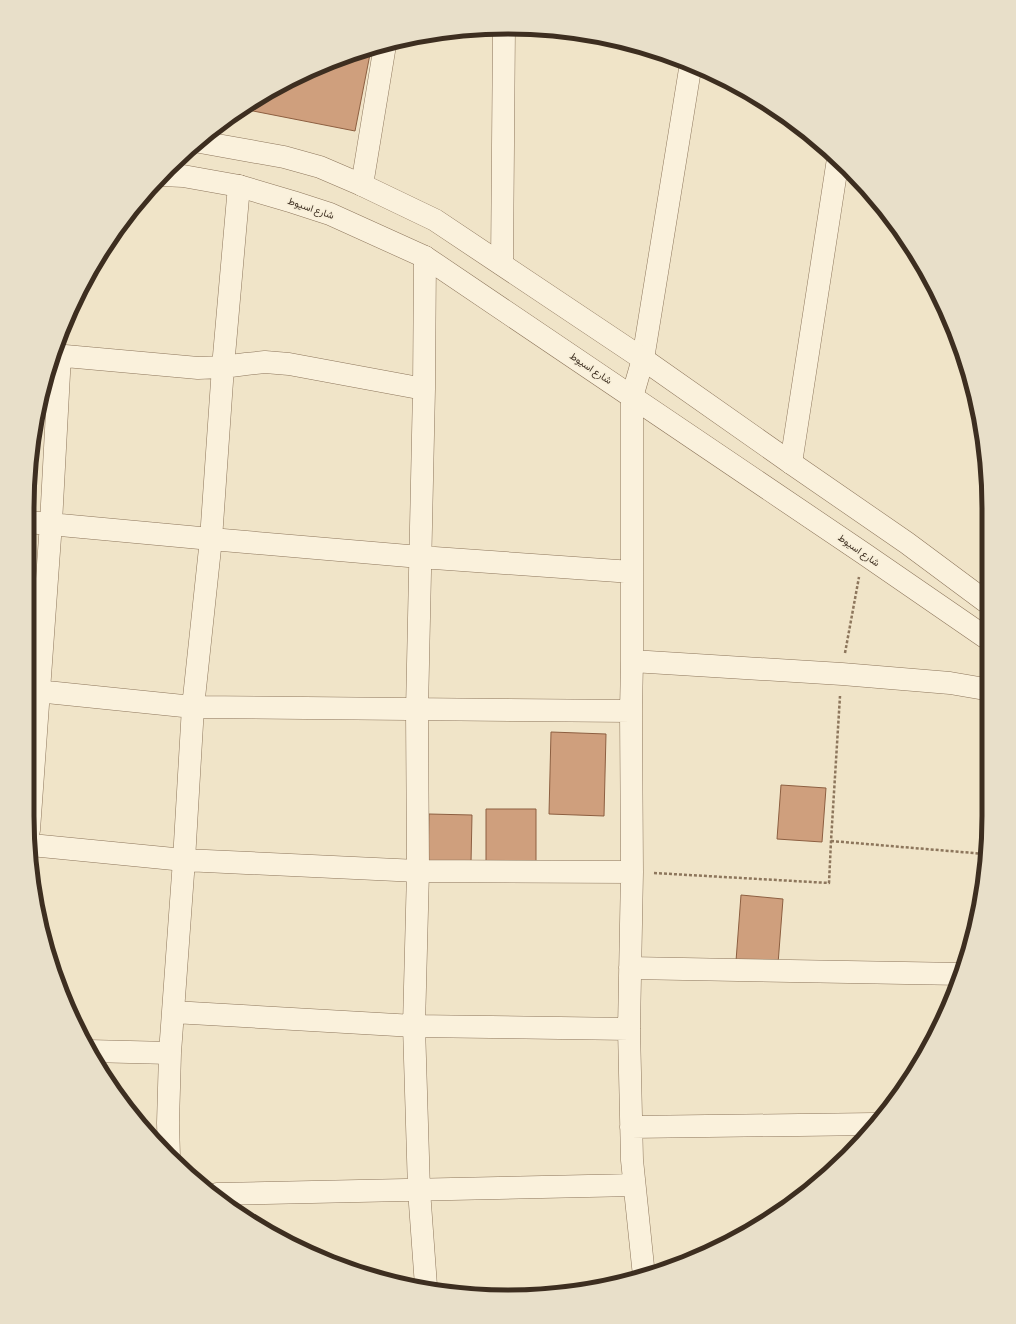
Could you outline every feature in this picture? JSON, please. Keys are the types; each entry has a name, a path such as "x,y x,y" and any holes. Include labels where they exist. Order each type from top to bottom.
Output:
{"street":[{"path":"502,264 504,34"},
{"path":"362,185 383,51"},
{"path":"643,1270 634,1185 630,1127 629,1029 632,872 632,396 642,359 690,70"},
{"path":"206,143 284,157 320,167 362,185 434,220 642,359 907,543 982,598"},
{"path":"791,463 837,167"},
{"name":"شارع اسيوط","path":"171,175 183,176 239,186 293,202 330,214 425,257 632,396 982,635"},
{"path":"169,1146 170,1053 193,707 211,539 239,186"},
{"path":"425,257 424,389 417,710 418,871 414,1026 419,1190 426,1283"},
{"path":"59,355 198,368 224,367 265,362 289,364 424,389"},
{"path":"57,363 51,523 34,690 193,707 631,711"},
{"path":"34,522 420,557 632,572"},
{"path":"632,661 842,674 950,683 982,688"},
{"path":"35,845 184,860 418,871 632,872"},
{"path":"630,968 955,974"},
{"path":"173,1012 414,1026 629,1029"},
{"path":"97,1051 170,1053"},
{"path":"630,1127 868,1124"},
{"path":"222,1194 634,1185"}],"path":[{"path":"632,872 829,883 842,674 863,553"},
{"path":"831,841 980,854"}],"building":[{"path":"370,55 355,131 251,111 298,83 327,70"},
{"path":"551,732 606,734 604,816 549,814"},
{"path":"781,785 826,788 822,842 777,839"},
{"path":"486,809 536,809 536,864 486,863"},
{"path":"429,814 472,815 471,863 428,863"},
{"path":"741,895 783,899 778,964 736,961"}]}
